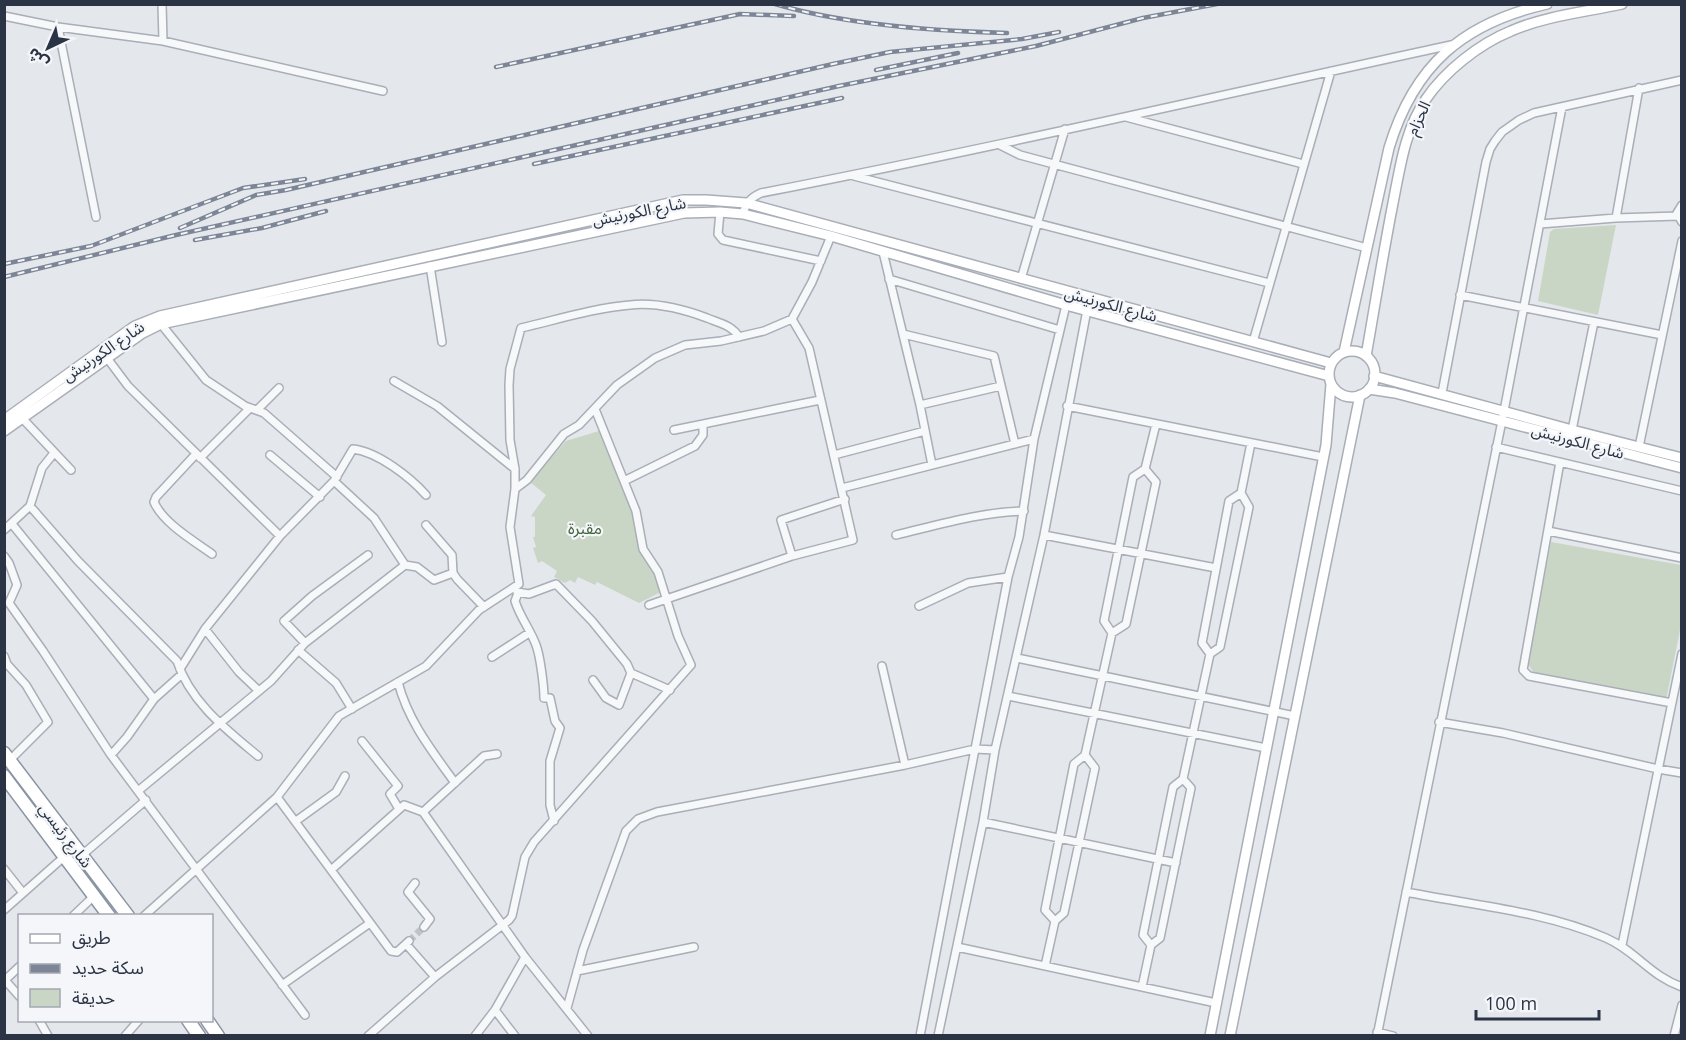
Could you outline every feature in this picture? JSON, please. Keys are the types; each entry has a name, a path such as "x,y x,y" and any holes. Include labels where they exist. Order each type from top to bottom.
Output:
{"highway":[{"name":"شارع رئيسي","path":"7,757 127,914"},
{"name":"شارع رئيسي","path":"4,776 108,914"},
{"path":"189,1022 199,1035"},
{"path":"208,1022 218,1035"}],"street":[{"path":"162,4 163,41"},
{"path":"1344,352 1394,130 1416,87 1451,45 1479,27 1500,17 1547,4"},
{"name":"الحزام","path":"1366,356 1402,157 1412,126 1425,100 1451,71 1496,38 1529,24 1622,4"},
{"path":"4,16 58,27 163,41 383,91"},
{"path":"58,27 96,217"},
{"path":"743,214 746,203 761,193 1000,145 1451,45"},
{"path":"1253,342 1331,71"},
{"path":"1442,393 1490,149 1502,132 1534,113 1682,80"},
{"path":"1616,218 1639,88"},
{"path":"1393,1035 1377,1034 1503,416 1562,107"},
{"path":"1123,117 1303,164"},
{"path":"1021,279 1065,129"},
{"path":"1000,145 1020,155 1367,248"},
{"path":"852,175 1269,283"},
{"name":"شارع الكورنيش","path":"4,420 135,326 160,316 683,200 746,203 1331,363"},
{"path":"1540,224 1616,218 1680,219 1678,209 1682,206"},
{"path":"720,212 718,234 723,240 821,261"},
{"name":"شارع الكورنيش","path":"4,431 141,334 161,324 684,213 743,214 831,236 1330,380"},
{"path":"515,489 527,480 564,434 579,425 617,385 655,358 685,345 739,337 771,329 792,319 812,282 831,236"},
{"path":"1639,447 1682,241"},
{"path":"883,252 932,465"},
{"path":"430,266 442,342"},
{"path":"890,279 1060,330"},
{"path":"920,1035 1008,577 1020,537 1034,439 1066,305 1080,295 1087,310 1044,535 995,750 983,822 938,1035"},
{"path":"1460,295 1662,335"},
{"path":"554,821 550,805 549,761 560,728 555,721 550,698 544,698 537,646 515,601 519,584 510,527 515,469 510,440 509,386 510,369 521,328 620,306 645,305 688,312 731,328 739,337"},
{"path":"650,605 792,556 853,540 809,348 792,319"},
{"path":"1572,430 1594,322"},
{"path":"161,324 206,380 249,408 264,413 336,479 374,518 405,565 417,567 434,579 453,573"},
{"path":"903,334 994,356 1015,444"},
{"path":"1210,1035 1323,457 1331,363 1344,352 1356,351 1366,356 1374,368 1369,389 1360,395 1343,395 1330,380"},
{"path":"107,358 128,386 280,536"},
{"path":"67,375 73,384"},
{"name":"شارع الكورنيش","path":"1374,375 1442,393 1503,416 1682,468"},
{"path":"394,381 437,406 515,469"},
{"path":"920,405 1001,386"},
{"path":"257,411 279,388"},
{"name":"شارع الكورنيش","path":"1369,389 1572,430 1682,458"},
{"path":"1230,1035 1360,395"},
{"path":"674,430 820,400"},
{"path":"1067,406 1323,457"},
{"path":"213,554 177,529 154,502 156,497 249,408"},
{"path":"368,1035 435,977 512,916 528,850 691,665 678,636 658,572 643,549 636,511 595,409"},
{"path":"22,418 71,470"},
{"path":"624,481 695,446 703,435 703,424"},
{"path":"1112,633 1104,621 1133,477 1145,469 1156,424"},
{"path":"834,455 925,431"},
{"path":"842,488 1034,439"},
{"path":"1151,945 1143,935 1173,787 1183,779 1201,696 1209,654 1202,643 1229,501 1240,493 1251,443"},
{"path":"1496,447 1682,491"},
{"path":"111,754 128,737 154,699 181,672 205,629 280,536 336,479 353,449 362,450 412,479 426,495"},
{"path":"4,530 30,506 42,468 54,453"},
{"path":"270,455 320,497"},
{"path":"1560,462 1522,664 1524,673 1529,676 1672,703"},
{"path":"1055,921 1046,910 1074,764 1085,755 1112,633 1126,624 1156,482 1145,469"},
{"path":"1209,654 1220,647 1249,507 1240,493"},
{"path":"792,556 782,520 845,499"},
{"path":"30,506 60,542 177,661 189,686 219,724 258,756"},
{"path":"896,535 949,522 1009,512 1024,512"},
{"path":"12,524 154,699"},
{"path":"426,525 452,555 453,573 457,579 484,606"},
{"path":"1548,531 1682,558"},
{"path":"1044,535 1216,568"},
{"path":"305,643 284,621 312,596 368,555"},
{"path":"4,556 17,585 7,605 43,651 111,754 305,1015"},
{"path":"138,791 271,681 305,643 405,565"},
{"path":"919,606 968,583 1008,577"},
{"path":"145,914 277,797 339,716 426,666 484,606 516,590 529,594 556,584 592,621 632,673 670,690"},
{"path":"205,629 239,672 259,691"},
{"path":"492,657 529,633"},
{"path":"298,650 336,683 352,709"},
{"path":"1622,945 1682,654"},
{"path":"4,656 26,685 48,722 7,757"},
{"path":"1017,658 1295,716"},
{"path":"882,666 905,765"},
{"path":"593,680 606,698 619,705 632,673"},
{"path":"398,682 414,723 455,783"},
{"path":"1008,696 1266,748"},
{"path":"1439,722 1503,733 1682,773"},
{"path":"362,741 398,786 390,794 399,809"},
{"path":"567,1008 583,950 626,831 638,819 657,812 703,802 905,765 975,749 995,750"},
{"path":"423,812 484,756 497,754"},
{"path":"1045,966 1055,921 1064,913 1095,768 1085,755"},
{"path":"296,820 336,792 345,776"},
{"path":"1142,987 1151,945 1160,938 1191,788 1183,779"},
{"path":"277,797 392,952 397,952 407,943 435,977"},
{"path":"81,856 146,800"},
{"path":"331,870 405,805 423,812 525,957 588,1035"},
{"path":"983,822 1176,863"},
{"path":"4,910 65,856"},
{"path":"4,869 23,893"},
{"path":"415,883 408,892 430,919 424,927"},
{"path":"1406,892 1564,921 1622,945 1655,974 1682,987"},
{"path":"75,914 94,896"},
{"path":"282,986 370,923"},
{"path":"577,971 694,947"},
{"path":"957,947 1216,1003"},
{"path":"475,1035 495,1010 525,957"},
{"path":"18,968 5,980 18,995"},
{"path":"1674,1035 1682,1005"},
{"path":"495,1010 515,1035"},
{"path":"125,1035 137,1022"}],"green space":[{"path":"1616,225 1598,315 1538,301 1550,232 1554,229"},
{"name":"مقبرة","path":"599,431 632,506 640,549 654,571 661,592 639,603 597,582 595,585 578,577 575,583 570,580 565,583 554,577 557,571 542,561 538,563 533,548 536,547 533,537 535,537 535,517 531,516 546,495 530,482 566,441"},
{"path":"1551,542 1681,565 1681,625 1666,700 1535,674 1528,664"}],"tunnel":[{"path":"409,941 424,927"}],"railway":[{"path":"775,4 831,17 890,26 1007,33"},
{"path":"4,277 176,235 839,86 1036,46 1143,18 1217,4"},
{"path":"496,67 740,14 794,16"},
{"path":"180,228 256,195 833,64 890,52 1022,39 1059,32"},
{"path":"876,70 958,53"},
{"path":"534,164 842,98"},
{"path":"4,264 91,246 243,188 305,179"},
{"path":"195,240 262,228 326,211"}]}
